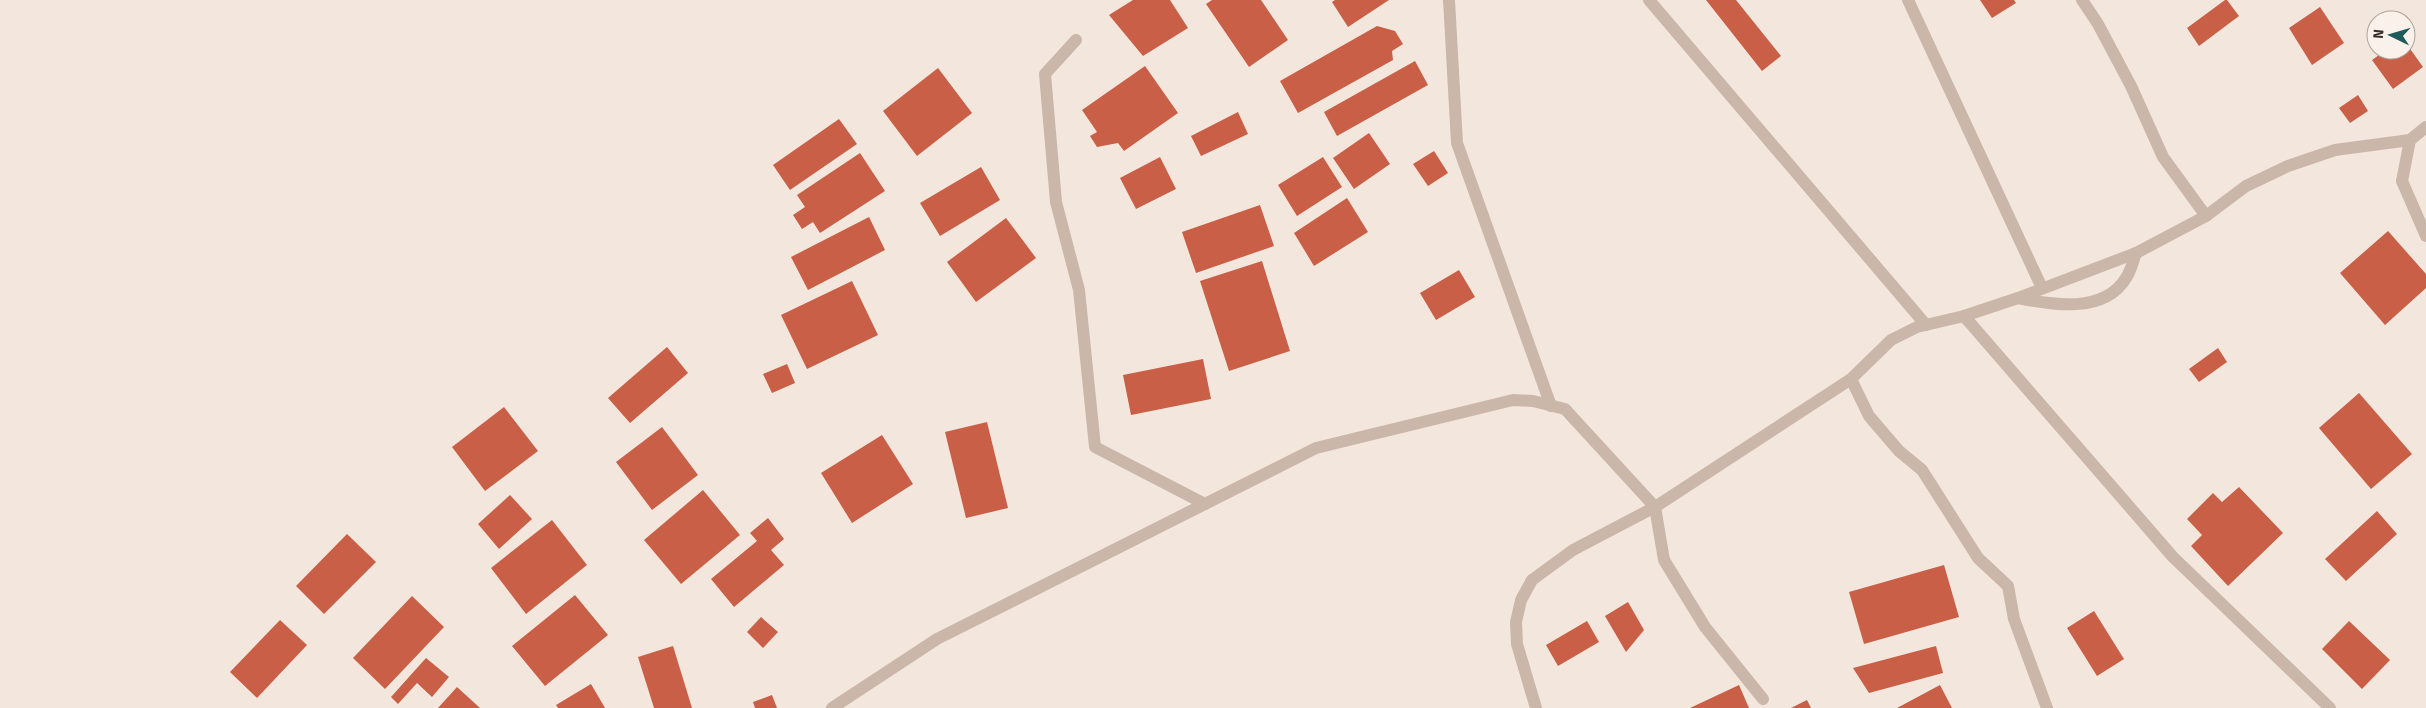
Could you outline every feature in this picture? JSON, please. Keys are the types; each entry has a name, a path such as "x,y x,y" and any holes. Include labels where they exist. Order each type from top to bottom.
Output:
{"street":[{"path":"1449,0 1457,143 1551,406"},
{"path":"1649,0 1926,325"},
{"path":"1908,0 2042,288"},
{"path":"2082,0 2098,24 2131,86 2163,157 2206,216"},
{"path":"1076,40 1045,74 1056,202 1079,290 1095,447 1205,504"},
{"path":"1536,708 1517,644 1516,630 1521,600 1532,580 1573,550 1655,507 1851,379 1891,340 1917,327 1964,316 2018,298 2136,252 2206,216 2246,186 2288,166 2334,150 2410,140 2426,127"},
{"path":"2410,140 2402,182 2426,236"},
{"path":"2018,298 2042,303 2072,305 2090,303 2106,296 2126,278 2136,252"},
{"path":"1964,316 2173,557 2330,708"},
{"path":"1851,379 1869,416 1899,450 1922,470 1978,558 2008,586 2014,619 2047,708"},
{"path":"832,708 937,639 1316,448 1513,400 1565,409 1655,507 1664,560 1705,627 1763,699"}],"building":[{"path":"1133,0 1170,0 1188,28 1143,56 1109,15"},
{"path":"1212,0 1261,0 1288,40 1249,67 1206,4"},
{"path":"1335,0 1389,0 1348,27 1332,2"},
{"path":"1706,0 1736,0 1781,56 1762,71"},
{"path":"1980,0 2014,0 2016,3 1992,18"},
{"path":"2227,0 2239,16 2199,46 2187,28"},
{"path":"2320,7 2344,43 2312,65 2289,28"},
{"path":"1377,26 1395,31 1403,44 1392,51 1393,60 1298,113 1280,81"},
{"path":"2416,57 2423,67 2393,89 2372,60 2416,60"},
{"path":"1415,61 1428,85 1337,136 1324,112"},
{"path":"1145,66 1178,113 1124,151 1118,143 1097,147 1090,136 1097,132 1082,110"},
{"path":"938,68 972,113 917,156 883,111"},
{"path":"2358,95 2368,111 2350,123 2339,108"},
{"path":"1238,112 1248,134 1201,156 1191,136"},
{"path":"839,119 857,144 790,190 773,165"},
{"path":"1369,133 1390,164 1354,189 1333,158"},
{"path":"1434,151 1448,173 1428,186 1413,164"},
{"path":"860,153 885,191 820,233 813,222 802,229 793,215 805,207 797,195"},
{"path":"1160,157 1176,189 1136,209 1120,178"},
{"path":"1323,157 1342,187 1297,216 1278,185"},
{"path":"981,167 1000,200 940,236 920,203"},
{"path":"1347,198 1368,232 1314,266 1294,233"},
{"path":"1260,205 1274,246 1196,273 1182,232"},
{"path":"869,217 885,250 808,290 791,257"},
{"path":"1006,218 1036,258 976,302 947,262"},
{"path":"2388,231 2426,274 2426,288 2385,325 2340,273"},
{"path":"1262,261 1290,351 1229,371 1200,281"},
{"path":"1459,270 1475,297 1436,320 1420,293"},
{"path":"852,281 878,335 807,369 781,315"},
{"path":"667,347 688,373 630,423 608,398"},
{"path":"2218,348 2227,362 2199,382 2189,369"},
{"path":"1203,359 1211,399 1131,415 1123,375"},
{"path":"787,364 795,383 772,393 763,374"},
{"path":"2359,393 2412,454 2371,489 2319,428"},
{"path":"504,407 538,451 485,491 452,447"},
{"path":"987,422 1008,508 966,518 945,432"},
{"path":"662,427 698,475 652,510 616,462"},
{"path":"882,435 913,484 852,523 821,473"},
{"path":"2239,487 2283,533 2228,586 2191,546 2202,535 2187,519 2213,493 2222,502"},
{"path":"703,490 740,535 681,584 644,540"},
{"path":"510,495 532,519 499,549 478,524"},
{"path":"2377,511 2397,534 2346,581 2325,559"},
{"path":"768,518 784,539 771,550 784,565 734,607 711,579 757,541 750,533"},
{"path":"552,520 587,565 526,614 491,568"},
{"path":"347,534 376,562 324,614 296,586"},
{"path":"1944,565 1959,617 1864,644 1849,592"},
{"path":"575,595 608,635 545,686 512,646"},
{"path":"412,596 444,627 385,689 353,658"},
{"path":"1628,602 1644,630 1626,652 1605,616"},
{"path":"2094,611 2124,659 2097,676 2067,628"},
{"path":"761,617 778,632 763,648 747,632"},
{"path":"280,620 307,645 257,698 230,672"},
{"path":"1587,621 1599,642 1558,666 1546,645"},
{"path":"2349,621 2390,660 2362,689 2322,649"},
{"path":"673,646 692,708 654,708 638,657"},
{"path":"1936,646 1943,673 1869,693 1853,668"},
{"path":"426,658 449,677 432,697 417,683 398,704 391,697"},
{"path":"591,684 605,708 558,708 556,705"},
{"path":"1739,685 1749,708 1690,708"},
{"path":"1940,685 1952,708 1897,708"},
{"path":"457,687 480,708 438,708"},
{"path":"772,695 777,708 755,708 753,702"},
{"path":"1807,700 1811,708 1791,708"}]}
